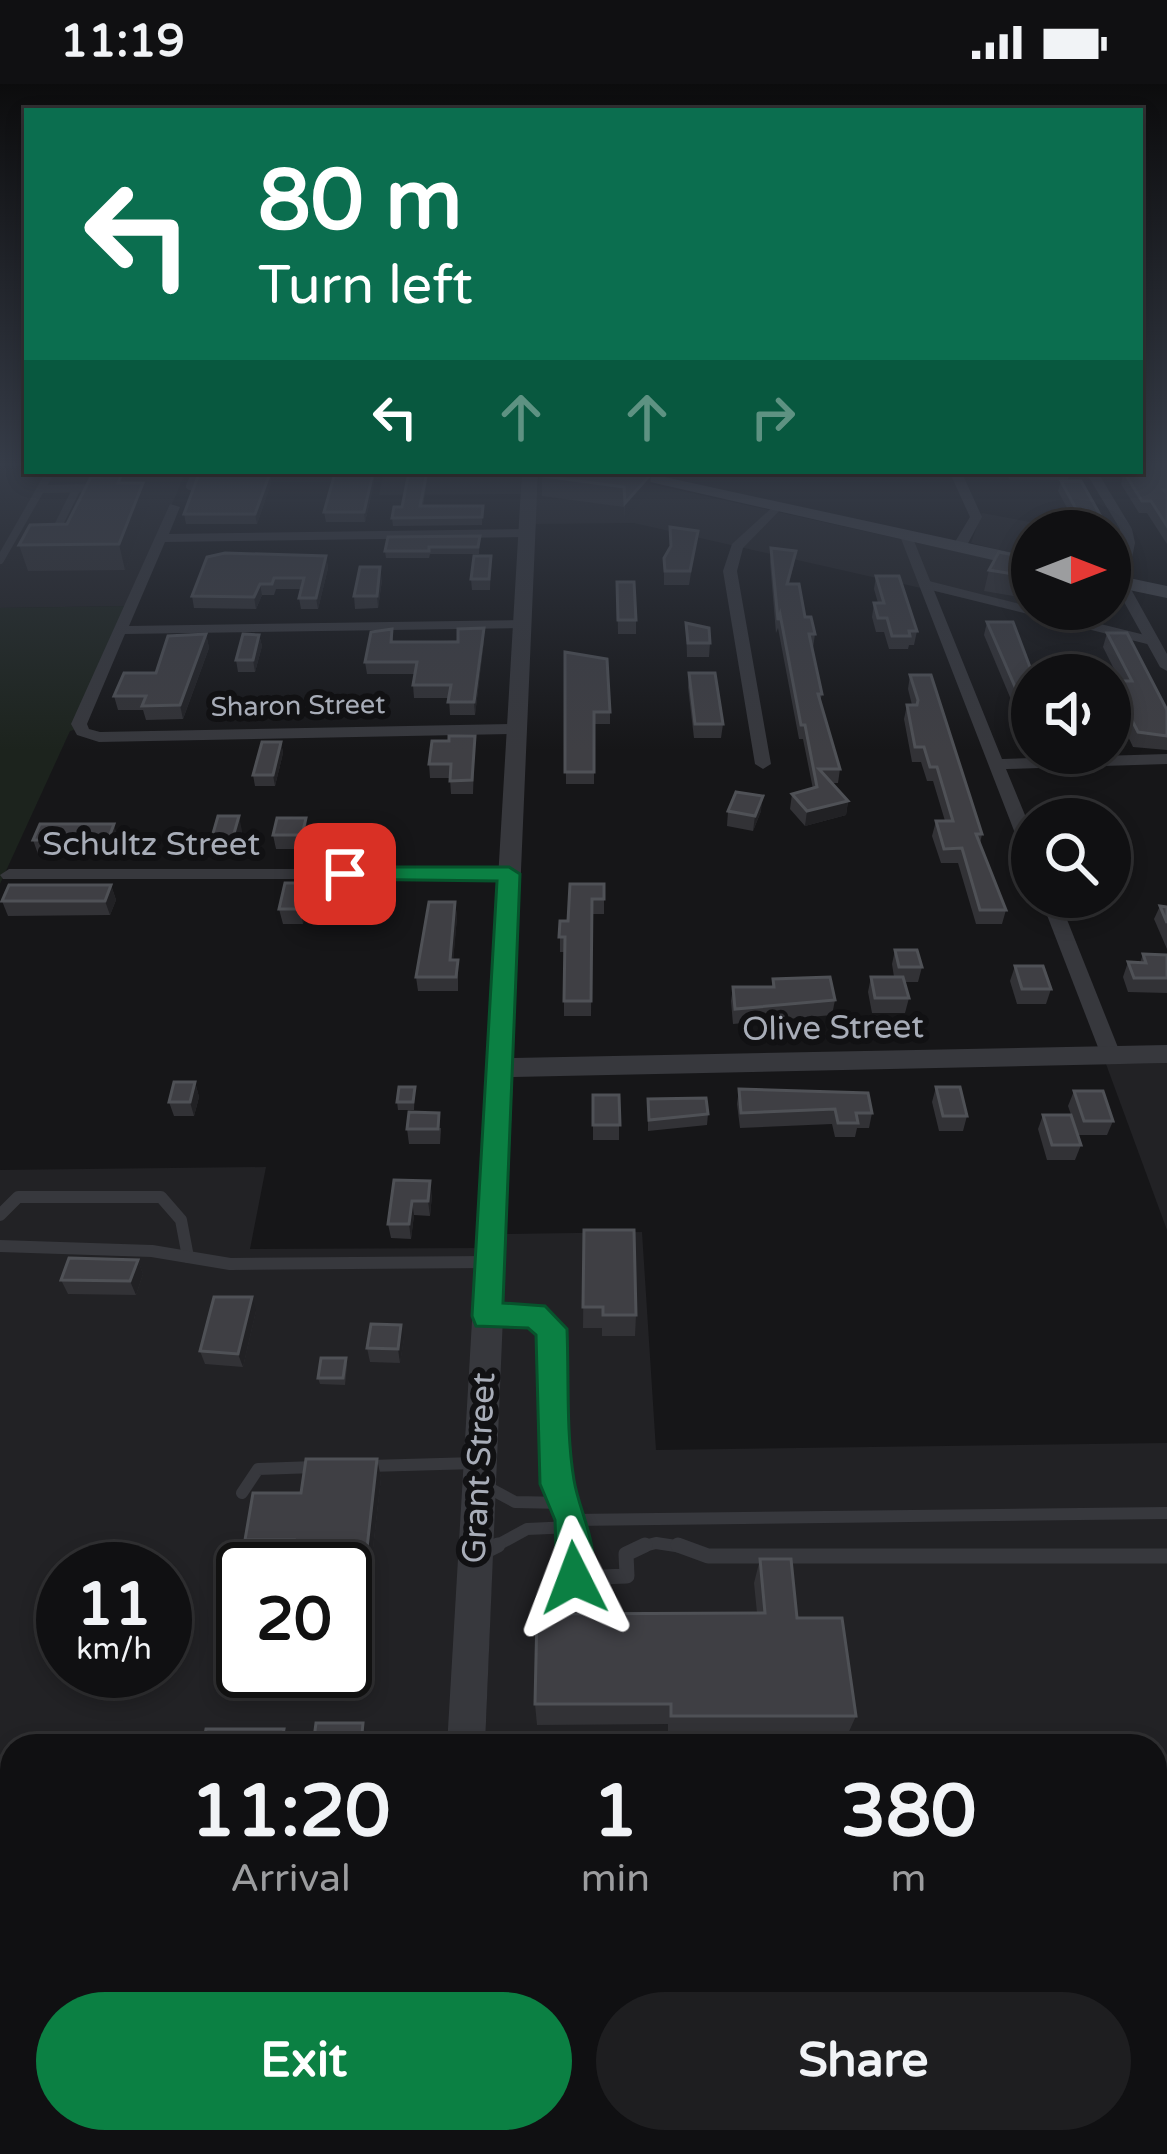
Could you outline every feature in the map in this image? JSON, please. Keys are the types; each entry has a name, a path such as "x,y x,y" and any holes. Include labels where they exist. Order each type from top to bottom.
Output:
{"main road":[{"path":"1131,584 1167,592"}],"street":[{"path":"152,558 121,630 521,624"},
{"name":"Grant Street","path":"467,1734 524,558"},
{"path":"734,558 730,571 763,764"},
{"path":"914,558 1011,800"},
{"path":"1131,607 1167,667"},
{"name":"Sharon Street","path":"121,630 79,724 83,732 99,736 515,729"},
{"path":"997,764 1167,760"},
{"name":"Schultz Street","path":"9,875 509,874"},
{"path":"1057,918 1111,1055"},
{"name":"Olive Street","path":"500,1068 1167,1054"}],"lane":[{"path":"924,584 1152,640"},
{"path":"0,1214 18,1197 161,1198 182,1220 188,1257"},
{"path":"0,1246 152,1251 230,1264 490,1262"},
{"path":"487,1316 534,1315 551,1329 557,1484 572,1523 574,1578 627,1576 626,1554 638,1545 684,1543 708,1556 1167,1556"},
{"path":"347,1466 479,1471 497,1496 515,1502 565,1503"},
{"path":"242,1493 258,1469 325,1467"},
{"path":"475,1561 496,1542 527,1529 572,1523 1167,1513"}],"shaded area":[{"path":"0,558 149,558 129,606 0,608"},
{"path":"787,558 985,558 1011,563 1011,608"},
{"path":"129,606 77,729 70,731 0,884 0,608"},
{"path":"1167,1063 1167,1230 1106,1064"},
{"path":"266,1167 250,1249 482,1248 455,1734 0,1734 0,1170"},
{"path":"642,1232 656,1450 1167,1443 1167,1734 485,1734 505,1234"}],"building":[{"path":"207,558 326,558 316,598 299,598 304,578 274,578 272,584 260,584 254,597 192,596"},
{"path":"474,558 491,558 489,579 471,579"},
{"path":"664,558 693,558 690,571 665,571"},
{"path":"772,558 794,558 787,584 799,584 805,617 811,617 815,634 809,634 822,694 818,694 840,769 819,769 848,801 807,811 792,794 817,787 780,614 778,620"},
{"path":"996,558 1011,558 1011,574 989,570"},
{"path":"360,567 380,567 377,596 354,596"},
{"path":"876,576 899,576 917,631 909,631 910,636 892,636 887,618 878,618 874,603 884,603"},
{"path":"617,582 634,582 636,620 618,620"},
{"path":"987,622 1011,622 1011,630 1016,630 1025,654 1011,654 1011,677"},
{"path":"686,623 709,628 710,643 688,643"},
{"path":"484,628 474,702 448,702 451,685 413,685 417,662 365,662 371,632 392,629 391,642 458,642 458,629"},
{"path":"1107,633 1127,633 1167,710 1167,736 1138,732 1131,718 1131,654 1118,654"},
{"path":"206,634 180,705 142,706 146,696 114,696 124,673 156,673 168,636"},
{"path":"243,634 259,635 253,660 236,660"},
{"path":"565,652 607,659 610,712 594,712 594,772 565,772"},
{"path":"689,673 715,673 723,724 695,724"},
{"path":"910,675 931,675 982,834 976,834 1006,910 980,910 962,848 944,849 936,821 953,821 937,767 930,767 924,747 915,747 907,705 917,705 918,700"},
{"path":"449,736 475,736 472,780 450,781 451,764 429,764 432,741 449,741"},
{"path":"262,742 281,742 273,775 253,775"},
{"path":"736,792 763,796 755,816 728,811"},
{"path":"218,816 239,816 233,837 212,837"},
{"path":"277,818 306,818 302,835 273,835"},
{"path":"40,824 114,824 108,840 33,840"},
{"path":"337,882 356,882 351,908 332,908"},
{"path":"285,883 305,883 300,909 279,909"},
{"path":"570,884 604,884 604,899 592,899 591,1001 564,1001 565,937 559,937 560,921 568,921"},
{"path":"9,885 111,885 105,901 2,901"},
{"path":"429,902 455,902 450,960 458,960 456,977 416,977"},
{"path":"895,950 917,950 922,967 899,967"},
{"path":"1143,954 1167,955 1167,978 1134,978 1128,962 1146,963"},
{"path":"1015,966 1043,966 1051,989 1022,989"},
{"path":"830,977 835,1000 735,1009 733,987 774,987 773,979"},
{"path":"871,977 903,977 909,998 875,998"},
{"path":"174,1082 195,1082 190,1102 169,1102"},
{"path":"399,1087 415,1087 413,1102 397,1102"},
{"path":"936,1087 960,1087 967,1116 943,1116"},
{"path":"739,1089 868,1093 872,1113 856,1113 858,1123 838,1123 835,1109 741,1113"},
{"path":"1074,1091 1103,1091 1113,1121 1084,1121"},
{"path":"593,1095 619,1095 620,1125 593,1125"},
{"path":"706,1098 708,1114 649,1120 648,1099"},
{"path":"409,1112 439,1113 438,1129 407,1129"},
{"path":"1043,1115 1071,1115 1081,1145 1052,1145"},
{"path":"394,1180 430,1181 428,1201 412,1201 409,1224 388,1224"},
{"path":"584,1230 634,1230 636,1315 603,1315 603,1307 583,1307"},
{"path":"69,1258 138,1260 130,1281 61,1280"},
{"path":"214,1297 252,1297 238,1354 200,1351"},
{"path":"371,1324 401,1325 398,1349 367,1348"},
{"path":"321,1358 346,1358 343,1378 318,1378"},
{"path":"306,1459 377,1459 368,1542 245,1540 253,1493 301,1493"},
{"path":"760,1559 791,1559 797,1618 842,1618 856,1716 671,1716 671,1704 535,1704 537,1614 765,1613"},
{"path":"316,1723 363,1723 362,1734 315,1734"},
{"path":"206,1729 284,1729 283,1734 205,1734"}],"route":[{"path":"345,874 509,874 487,1316 534,1315 551,1329 557,1484 572,1520 574,1578"}]}
